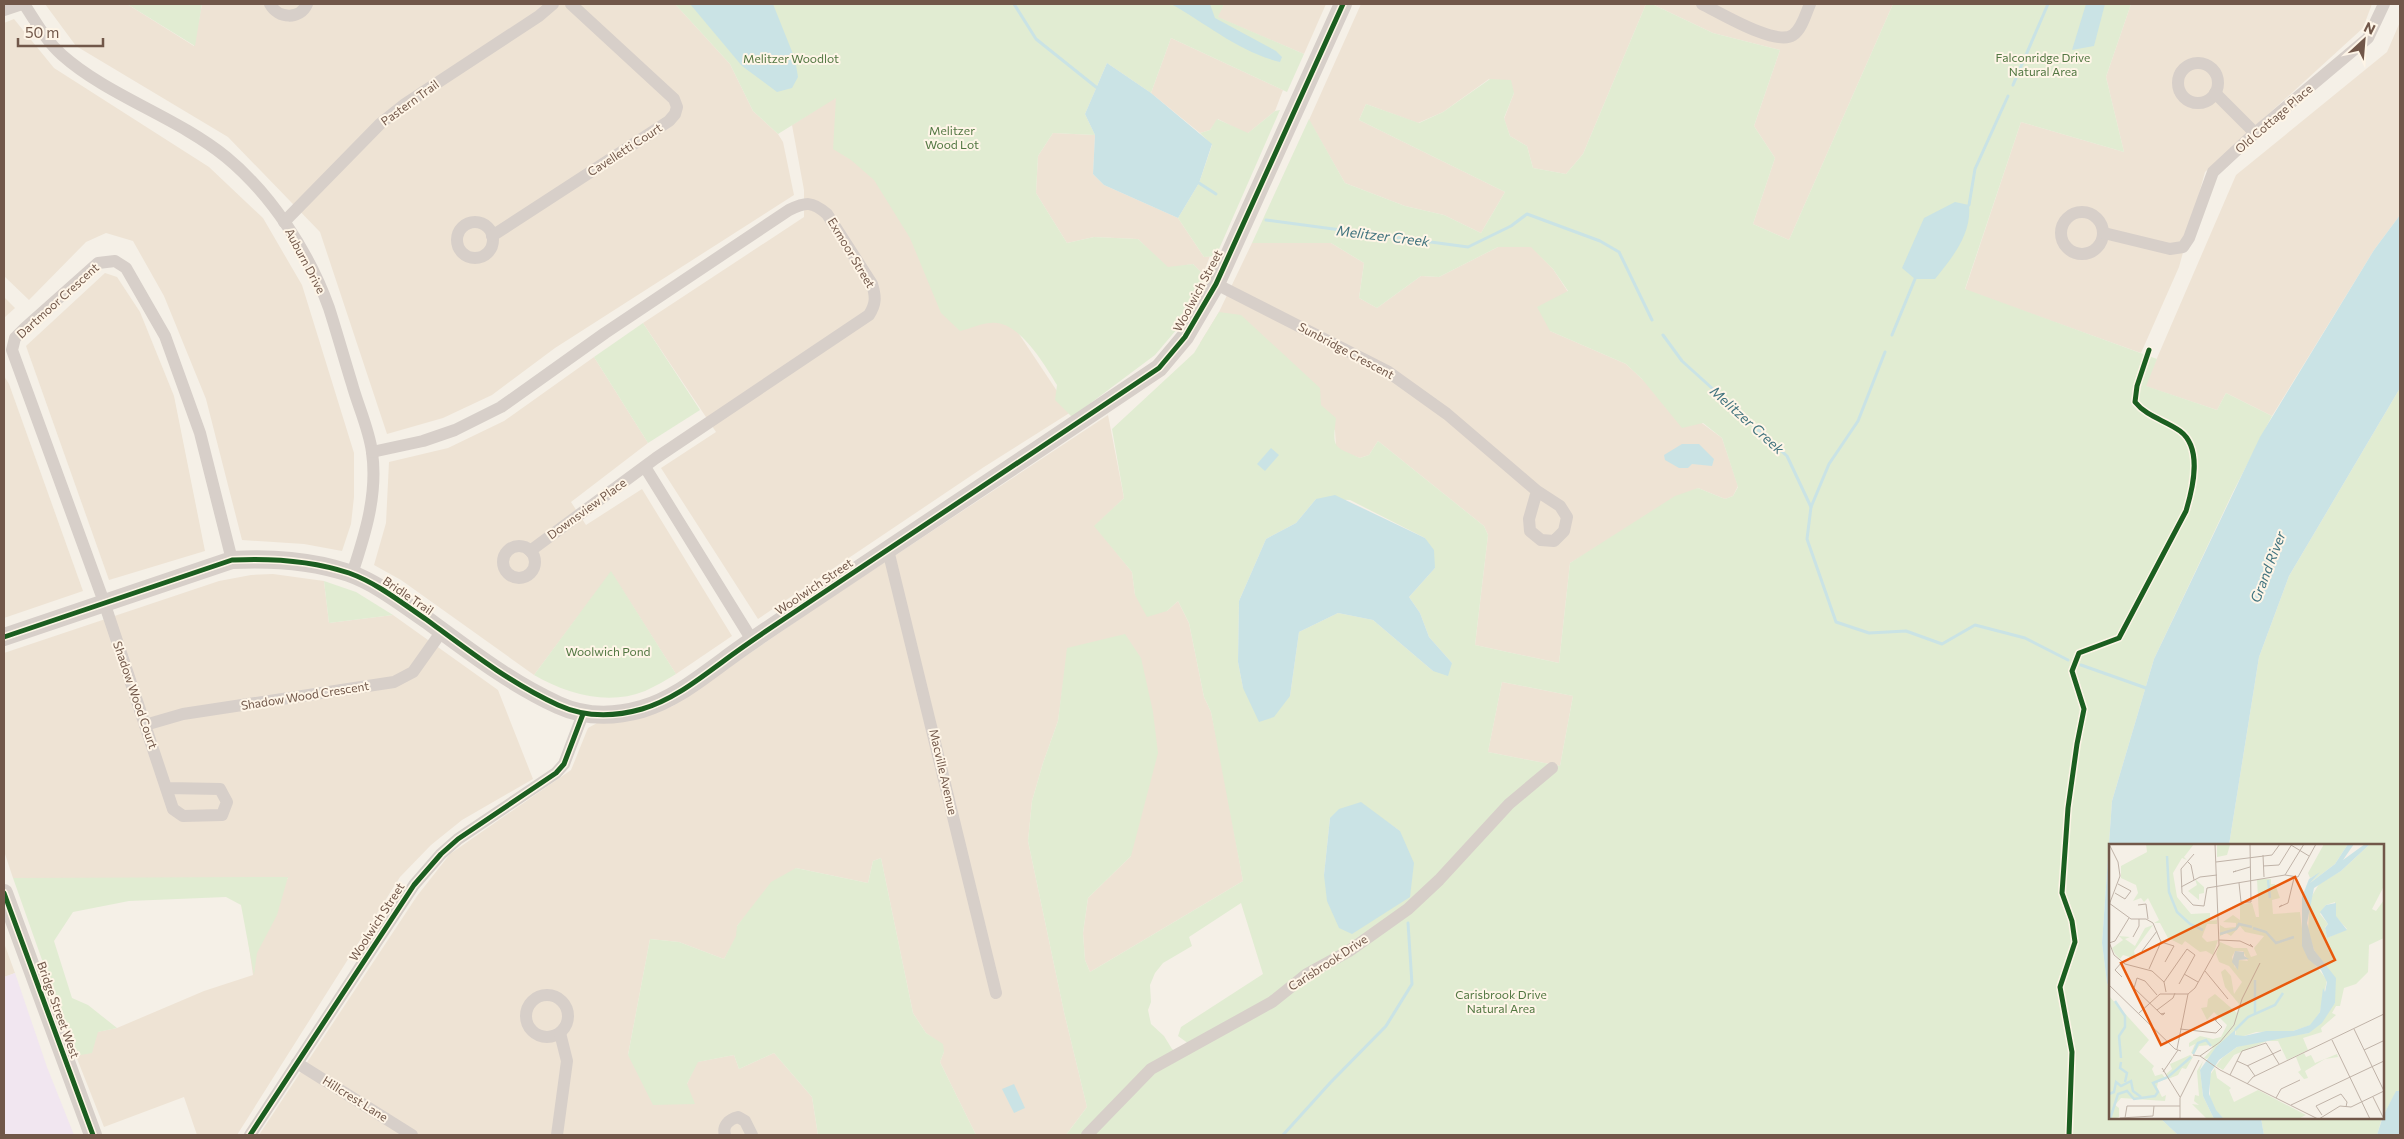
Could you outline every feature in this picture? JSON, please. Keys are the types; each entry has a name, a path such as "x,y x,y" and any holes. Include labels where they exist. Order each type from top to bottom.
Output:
{"street":[{"path":"4,10 23,4"},
{"name":"Auburn Drive","path":"23,4 46,38 62,55 82,70 197,137 226,157 250,180 284,222 306,259 328,306 372,452 373,484 370,515 352,574"},
{"path":"270,4 278,13 287,16 301,12 307,4"},
{"name":"Pastern Trail","path":"284,222 380,124 405,104 539,16 553,4"},
{"name":"Cavelletti Court","path":"492,236 644,138 669,121 675,114 677,106 674,99 571,4"},
{"name":"Woolwich Street","path":"250,1135 414,885 441,854 458,840 556,773 564,764 583,714 616,714 642,709 684,690 752,640 1159,368 1185,337 1216,284 1343,4"},
{"path":"1702,4 1764,34 1785,38 1794,35 1800,27 1810,4"},
{"name":"Old Cottage Place","path":"2104,233 2170,249 2183,247 2189,238 2214,172 2255,133 2368,38 2384,4"},
{"path":"2215,93 2255,133"},
{"name":"Exmoor Street","path":"372,452 423,441 455,430 501,407 605,333 789,210 808,203 818,206 827,214 872,284 876,296 874,308 869,315 645,467"},
{"name":"Dartmoor Crescent","path":"104,602 12,350 16,338 24,328 98,263 115,260 126,268 165,336 200,433 232,560"},
{"name":"Sunbridge Crescent","path":"1216,284 1387,371 1448,414 1537,491"},
{"path":"645,467 752,640"},
{"name":"Downsview Place","path":"530,551 645,467"},
{"name":"Macville Avenue","path":"888,550 996,993"},
{"name":"Bridle Trail","path":"4,637 232,560 271,558 315,563 352,574 387,592 521,687 560,706 583,714"},
{"name":"Shadow Wood Court","path":"104,602 167,788"},
{"name":"Shadow Wood Crescent","path":"145,725 183,714 394,682 413,672 442,631"},
{"name":"Carisbrook Drive","path":"1087,1135 1151,1070 1272,1002 1307,974 1349,951 1408,909 1439,880 1509,804 1552,768"},
{"name":"Bridge Street West","path":"4,893 93,1135"},
{"path":"557,1135 567,1062 560,1033"},
{"name":"Hillcrest Lane","path":"297,1062 412,1135"},
{"path":"724,1135 725,1126 728,1122 738,1118 745,1120 752,1135"}],"shaded area":[{"path":"45,4 127,4 194,46 202,4 675,4 730,64 753,111 778,134 783,142 794,195 555,348 492,395 443,418 387,434 320,232 228,137 76,46"},
{"path":"1224,4 1326,4 1304,54 1217,17"},
{"path":"1361,4 1646,4 1583,154 1566,174 1533,168 1527,146 1510,136 1504,119 1514,93 1489,79 1443,112 1418,123 1366,104 1359,120 1505,192 1481,233 1444,215 1405,206 1345,183 1309,120"},
{"path":"1652,4 1893,4 1789,240 1753,224 1775,158 1754,126 1780,50 1713,33"},
{"path":"2131,4 2372,4 2363,28 2205,172 2179,267 2141,353 1965,290 2021,122 2124,152 2106,77"},
{"path":"14,19 54,68 209,167 263,218 302,285 354,453 354,497 351,524 342,551 304,544 242,540 206,399 164,296 133,241 106,233 86,242 29,300 4,276 4,23"},
{"path":"2400,22 2400,215 2374,250 2272,416 2226,393 2217,410 2145,386 2236,175 2387,52"},
{"path":"1171,38 1283,90 1275,111 1247,134 1218,119 1210,130 1200,133 1151,93"},
{"path":"836,97 1001,307 1071,412 984,467 758,619 661,468 716,432 643,323 804,217 804,190 792,125"},
{"path":"1053,133 1095,135 1093,174 1104,185 1178,218 1204,257 1210,256 1203,274 1193,264 1168,268 1138,239 1094,237 1067,243 1036,193 1038,156"},
{"path":"1252,243 1331,243 1364,263 1359,298 1377,308 1421,276 1439,277 1498,247 1531,246 1553,269 1568,292 1550,331 1626,364 1642,379 1722,438 1738,486 1733,496 1725,499 1698,488 1570,563 1559,663 1475,645 1488,535 1484,526 1378,441 1369,455 1360,458 1343,452 1336,446 1335,430 1200,343 1219,312"},
{"path":"105,273 117,277 140,312 174,396 205,551 109,580 26,346"},
{"path":"4,297 15,308 4,318"},
{"path":"594,357 648,443 571,502 586,525 642,489 732,636 676,674 611,572 534,675 401,580 374,565 386,523 389,462 448,448 504,421"},
{"path":"4,376 9,384 83,591 4,618"},
{"path":"1108,415 1124,498 1095,526 1132,572 1135,595 1167,611 1178,601 1189,623 1204,697 1211,712 1221,759 1243,881 1090,972 1085,960 1083,933 1088,898 1131,856 1068,648 1058,721 1032,801 1028,841 1064,1012 1087,1107 1066,1135 976,1135 940,1062 944,1052 937,1041 926,1033 913,1013 881,858 873,861 868,883 796,868 752,908 737,926 737,936 724,959 679,942 650,939 628,1055 687,1084 697,1062 734,1055 739,1069 774,1053 812,1097 818,1135 259,1135 417,896 450,854 571,770 588,728 597,723 636,719 673,706 817,607"},
{"path":"273,574 324,581 329,623 393,615 498,690 533,779 462,820 431,845 400,877 237,1135 197,1135 184,1097 104,1127 76,1056 97,1032 117,1028 204,991 253,975 248,940 288,878 13,878 4,851 4,653 219,581 251,575"},
{"path":"1502,682 1573,696 1560,766 1488,752"},
{"path":"4,943 15,973 4,977"},
{"path":"15,973 47,1067 74,1135 4,1135 4,977"}],"green space":[{"path":"127,4 202,4 195,46"},
{"name":"Melitzer Wood Lot","path":"675,4 1224,4 1218,17 1304,54 1287,92 1171,38 1151,93 1107,63 1085,114 1095,135 1053,133 1038,156 1036,193 1067,243 1094,237 1138,239 1168,267 1193,264 1203,274 1203,286 1183,322 1155,355 1072,417 1055,400 1057,385 1038,355 1011,328 991,323 960,331 941,313 910,238 874,180 851,160 833,149 836,98 778,134 753,111 730,64"},
{"path":"1646,4 1652,4 1713,33 1780,50 1754,126 1775,158 1753,224 1789,240 1893,4 2131,4 2106,77 2124,152 2021,122 1965,289 2157,359 2146,386 2217,410 2226,393 2272,416 2233,492 2154,659 2112,801 2102,943 2109,988 2109,1119 2161,1119 2178,1135 1066,1135 1087,1107 1064,1012 1028,841 1032,801 1058,721 1067,648 1125,634 1141,658 1153,712 1158,753 1131,856 1088,898 1083,933 1085,960 1090,972 1243,881 1211,712 1204,697 1189,623 1178,601 1167,611 1147,617 1135,595 1132,572 1094,526 1124,498 1112,429 1194,353 1219,312 1241,315 1320,388 1321,405 1336,418 1334,436 1335,442 1340,449 1360,458 1369,455 1378,441 1484,526 1488,535 1475,645 1559,663 1570,563 1675,496 1698,488 1725,499 1733,496 1738,487 1722,438 1703,423 1682,428 1642,379 1626,364 1550,331 1537,307 1568,291 1553,269 1531,247 1498,247 1439,277 1421,276 1377,308 1359,298 1364,263 1331,243 1252,243 1309,119 1345,183 1405,206 1444,215 1481,233 1505,192 1359,120 1366,104 1419,123 1443,112 1490,79 1511,80 1514,93 1504,118 1510,136 1527,146 1533,168 1566,174 1583,154","holes":["1316,499 1350,500 1425,538 1435,568 1409,597 1420,613 1429,637 1452,663 1433,671 1373,620 1338,613 1299,632 1290,696 1243,688 1238,662 1239,601 1266,539 1296,523","1502,682 1573,696 1560,766 1488,752","1330,818 1383,819 1400,831 1324,875","1241,903 1263,974 1181,1027 1178,1036 1196,1049 1183,1056 1172,1049 1164,1036 1151,1024 1148,1010 1151,1002 1150,985 1155,973 1163,963 1192,946 1189,937"]},
{"path":"1280,110 1216,256 1204,257 1178,218 1199,183 1212,145 1200,133 1210,130 1217,119 1248,133 1275,111"},
{"path":"643,323 700,410 648,443 594,357"},
{"path":"2400,388 2400,1091 2396,1092 2384,1114 2384,844 2229,844 2259,657 2289,576"},
{"name":"Woolwich Pond","path":"611,571 676,674 645,691 617,698 588,696 560,688 534,675"},
{"path":"324,581 356,592 393,615 329,623"},
{"path":"881,858 913,1013 926,1033 943,1044 944,1052 940,1062 976,1135 818,1135 812,1097 774,1053 739,1069 734,1055 698,1062 687,1084 695,1104 653,1105 628,1055 650,939 679,942 724,959 736,936 737,926 771,882 796,868 868,883 873,861"},
{"path":"288,877 277,915 257,953 254,975 241,905 226,897 129,901 73,912 54,941 72,998 88,1005 117,1028 98,1032 92,1053 76,1056 13,878"},
{"path":"2261,1119 2382,1119 2377,1135 2264,1135"}],"water":[{"path":"690,4 773,4 795,59 798,77 792,88 777,92 742,66"},
{"path":"1171,4 1210,4 1215,18 1276,51 1282,57 1280,62 1237,45"},
{"path":"2086,4 2105,4 2094,46 2072,50"},
{"path":"1107,63 1151,93 1212,144 1199,183 1178,218 1104,185 1093,174 1095,135 1085,114"},
{"path":"1955,202 1969,205 1967,226 1960,245 1935,279 1915,279 1902,268 1924,218"},
{"name":"Grand River","path":"2400,215 2400,388 2289,576 2259,657 2229,844 2109,844 2109,988 2102,943 2112,801 2154,659 2260,437 2374,250"},
{"path":"1682,444 1699,444 1714,459 1712,466 1692,464 1688,468 1679,468 1665,460 1664,455"},
{"path":"1271,448 1279,455 1265,471 1257,464"},
{"path":"1335,495 1425,538 1434,550 1435,568 1409,597 1420,613 1429,637 1452,663 1448,676 1433,671 1373,620 1338,613 1299,632 1290,696 1274,717 1259,722 1243,688 1238,662 1239,601 1266,539 1296,523 1316,499"},
{"path":"1361,802 1400,831 1414,863 1410,897 1352,934 1339,928 1327,901 1324,875 1330,818 1339,809"},
{"path":"1014,1084 1025,1108 1014,1113 1002,1089"},
{"path":"2396,1091 2400,1091 2400,1135 2377,1135 2382,1119 2384,1119 2384,1114"},
{"path":"2161,1119 2261,1119 2264,1135 2178,1135"}],"waterway":[{"name":"Melitzer Creek","path":"1014,4 1036,39 1096,87"},
{"path":"2013,85 2048,4"},
{"path":"1969,205 1975,169 2008,96"},
{"path":"1199,183 1216,194"},
{"name":"Melitzer Creek","path":"1266,220 1468,247 1511,226 1527,214 1600,241 1619,252 1652,320"},
{"path":"1892,335 1915,279"},
{"name":"Melitzer Creek","path":"1663,335 1682,361 1787,456 1811,507"},
{"name":"Melitzer Creek","path":"1885,352 1858,421 1829,464 1811,507 1807,539 1836,622 1869,633 1906,631 1942,644 1975,625 2025,638 2068,660"},
{"name":"Melitzer Creek","path":"2081,665 2146,688"},
{"path":"1283,1135 1330,1083 1386,1026 1412,984 1408,923"}],"cycle path":[{"path":"4,637 232,560 262,559 291,561 320,565 349,573 369,582 399,600 507,677 568,709 589,714 631,712 675,695 763,633 1159,368 1185,337 1216,284 1343,4"},
{"path":"2069,1135 2072,1052 2060,987 2075,942 2072,921 2062,893 2068,808 2084,709 2072,671 2079,653 2119,638 2186,511 2193,480 2194,458 2192,447 2187,438 2180,431 2151,415 2135,402 2137,386 2149,350"},
{"path":"250,1135 414,885 441,854 458,839 556,773 564,764 583,714"},
{"path":"4,893 93,1135"}],"park label":[{"name":"Melitzer Woodlot","path":"791,59"},
{"name":"Falconridge Drive Natural Area","path":"2043,65"},
{"name":"Carisbrook Drive Natural Area","path":"1501,1002"}]}
